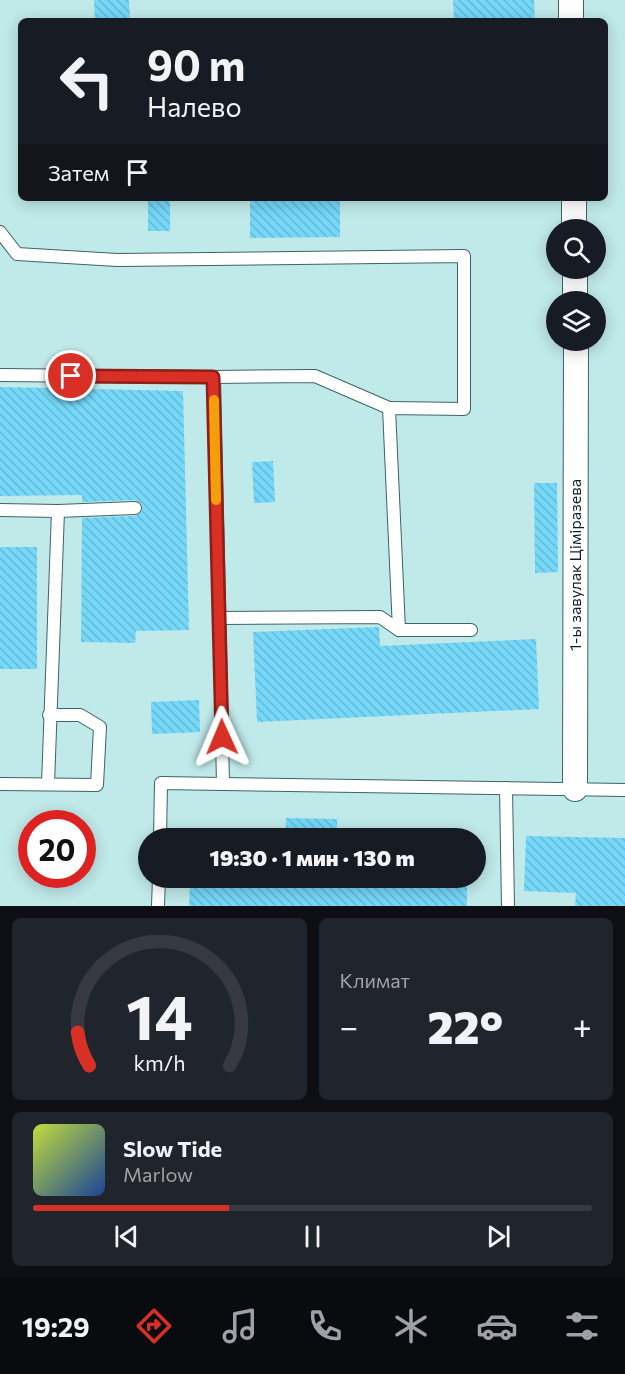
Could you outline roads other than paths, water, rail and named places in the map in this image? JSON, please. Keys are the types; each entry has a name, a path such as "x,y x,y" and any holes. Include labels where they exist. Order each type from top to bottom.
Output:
{"street":[{"path":"571,0 571,18"},
{"path":"574,201 574,219"},
{"name":"1-ы завулак Ціміразева","path":"575,789 576,351"}],"lane":[{"path":"0,232 17,254 117,260 464,256 464,409 389,408 315,376 0,375"},
{"path":"213,377 223,784"},
{"path":"389,408 399,630"},
{"path":"0,510 58,511 135,508"},
{"path":"48,784 58,511"},
{"path":"219,618 380,617 399,630 471,630"},
{"path":"0,784 97,785 100,727 80,715 49,715"},
{"path":"160,828 161,783 625,790"},
{"path":"506,788 508,906"},
{"path":"158,906 159,888"}]}
